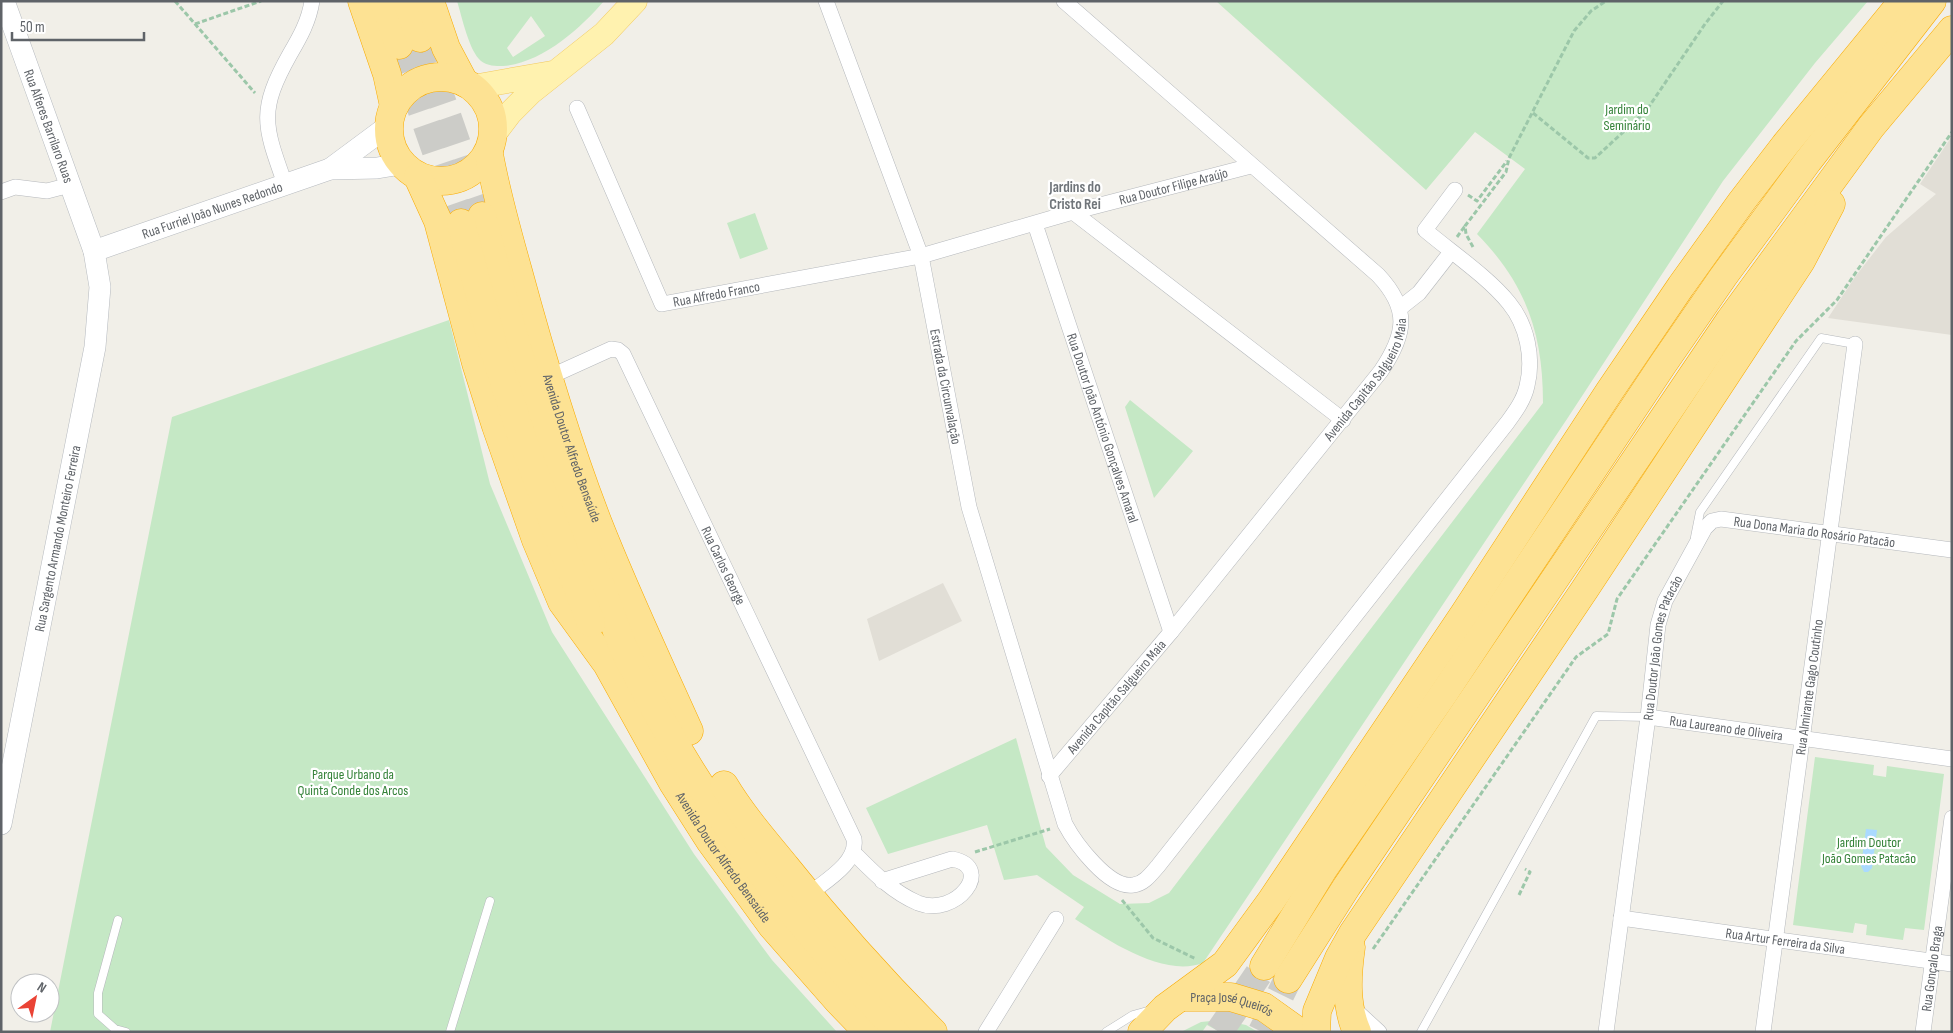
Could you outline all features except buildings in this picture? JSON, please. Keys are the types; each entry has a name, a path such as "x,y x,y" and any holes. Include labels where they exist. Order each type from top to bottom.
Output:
{"highway":[{"path":"362,1 388,74 391,146 410,170 437,182 458,180 476,170 491,144 492,116 485,100 469,85 446,48 430,1"},
{"path":"384,1 410,41 407,1"},
{"path":"1142,1031 1173,1002 1226,964 1271,901 1464,614 1609,392 1682,286 1742,201 1903,1"},
{"path":"1264,966 1324,868 1444,693 1668,356 1723,277 1803,169 1932,1"},
{"path":"1288,978 1347,886 1730,320 1871,127 1952,30"},
{"path":"391,116 406,90 424,79 444,77 469,85"},
{"path":"1357,1032 1350,1018 1347,976 1362,943 1585,589 1801,261 1871,127"},
{"name":"Avenida Doutor Alfredo Bensaúde","path":"491,144 495,186 547,378 618,574 690,731"},
{"name":"Avenida Doutor Alfredo Bensaúde","path":"410,170 436,216 476,363 496,426 536,540 562,602 606,664 673,783 710,842 772,926 868,1032"},
{"name":"Avenida Doutor Alfredo Bensaúde","path":"606,664 524,444 495,353 471,220 516,347 544,436 625,649 668,733 736,838 802,906"},
{"name":"Avenida Doutor Alfredo Bensaúde","path":"603,591 737,806 802,906"},
{"path":"802,906 916,1026"},
{"path":"1316,1032 1317,1010 1339,958 1362,943"},
{"name":"Praça José Queirós","path":"1173,1002 1231,997 1264,1007 1299,1032"}],"main road":[{"path":"491,144 516,107 552,74 604,34 635,1"},
{"path":"469,85 552,74"}],"street":[{"name":"Rua Alferes Barrilaro Ruas","path":"4,1 94,251"},
{"path":"285,184 268,133 269,101 276,80 307,22 312,1"},
{"name":"Estrada da Circunvalação","path":"826,1 921,256 964,486 1049,776 1065,824 1079,846 1108,876"},
{"name":"Avenida Capitão Salgueiro Maia","path":"1049,776 1171,632 1343,420 1392,354 1400,330 1400,308 1397,298 1378,275 1064,1"},
{"name":"Rua Alfredo Franco","path":"577,108 662,304 921,256"},
{"name":"Rua Furriel João Nunes Redondo","path":"330,168 391,116"},
{"name":"Rua Doutor Filipe Araújo","path":"921,256 1073,212 1251,166"},
{"name":"Rua Furriel João Nunes Redondo","path":"94,251 330,168 410,170"},
{"path":"1,192 15,187 47,191 70,185"},
{"path":"1108,876 1122,884 1135,885 1144,880 1158,866 1515,412 1527,387 1529,372 1529,356 1524,328 1509,303 1476,272 1425,230 1455,190"},
{"path":"1073,212 1343,420"},
{"name":"Rua Doutor João António Gonçalves Amaral","path":"1035,224 1171,632"},
{"name":"Rua Sargento Armando Monteiro Ferreira","path":"1,824 95,347 100,287 94,251"},
{"path":"1400,308 1419,293 1451,252"},
{"name":"Rua Almirante Gago Coutinho","path":"1762,1032 1855,344"},
{"name":"Rua Carlos George","path":"547,378 612,349 618,350 623,354 854,839 854,853"},
{"name":"Rua Dona Maria do Rosário Patacão","path":"1693,549 1708,524 1721,518 1952,550"},
{"name":"Rua Doutor João Gomes Patacão","path":"1606,1032 1660,616 1665,601 1693,549"},
{"name":"Rua Laureano de Oliveira","path":"1648,717 1952,759"},
{"name":"Rua Gonçalo Braga","path":"1923,1032 1952,818"},
{"path":"802,906 854,853 882,881 919,903 939,905 952,902 966,891 971,881 971,872 968,865 962,861 952,859 882,881"},
{"path":"986,1032 1056,918"},
{"name":"Rua Artur Ferreira da Silva","path":"1621,918 1952,964"},
{"path":"1349,1004 1365,1021 1379,1032"}],"lane":[{"name":"Rua Doutor João Gomes Patacão","path":"1693,549 1700,512 1821,338 1855,344"},
{"path":"1420,1032 1596,716 1648,717"},
{"path":"450,1032 490,901"},
{"path":"118,920 98,993 98,1014 115,1029 126,1032"},
{"path":"1106,1032 1133,1015 1173,1002"}],"path":[{"path":"175,1 255,93"},
{"path":"195,24 261,1"},
{"path":"1455,190 1458,187 1477,201 1509,158 1574,31 1591,11 1606,1"},
{"path":"1532,113 1588,158 1595,158 1646,111 1705,24 1723,1"},
{"path":"1362,943 1576,657 1608,634 1617,599 1796,341 1837,300 1952,132"},
{"path":"1476,272 1476,254 1466,234 1465,226 1506,172 1509,158"},
{"path":"952,859 1065,824"},
{"path":"1514,863 1530,872 1519,896"},
{"path":"1108,876 1125,904 1153,938 1193,958 1226,964"}],"shaded area":[{"path":"1952,136 1952,335 1828,318 1855,277 1886,237 1936,194 1920,184"},
{"path":"943,583 962,621 879,661 867,619"}],"green space":[{"path":"457,1 604,1 584,23 546,51 532,59 503,66 494,66 481,61 473,50","holes":["531,16 545,36 513,57 507,48"]},
{"name":"Jardim do Seminário","path":"1216,1 1868,1 1815,63 1723,181 1567,419 1203,963 1187,966 1154,961 1103,937 1075,919 1084,907 1037,875 1004,880 987,825 888,854 866,808 1016,738 1046,847 1073,875 1120,904 1149,903 1169,893 1543,403 1540,354 1528,311 1508,272 1477,234 1525,169 1475,132 1426,190"},
{"path":"755,213 768,249 740,259 727,223"},
{"name":"Parque Urbano da Quinta Conde dos Arcos","path":"449,320 490,484 552,632 694,854 772,960 837,1032 50,1032 52,1023 60,1023 60,982 172,417"},
{"path":"1130,400 1193,451 1154,498 1125,407"},
{"name":"Jardim Doutor João Gomes Patacão","path":"1815,757 1874,765 1873,775 1886,777 1887,766 1944,774 1924,930 1905,928 1903,940 1866,935 1867,925 1855,923 1853,933 1793,925"},
{"path":"1221,1020 1246,1025 1258,1032 1220,1032 1207,1025 1202,1032 1181,1032 1201,1022"}],"water":[{"path":"1866,829 1877,830 1872,868 1868,872 1864,872 1861,866"}],"tunnel":[{"path":"420,38 482,216"},
{"path":"399,45 461,223"},
{"path":"1219,1032 1264,966"},
{"path":"1262,1032 1288,979"}],"district":[{"name":"Jardins do Cristo Rei","path":"1075,196"}]}
